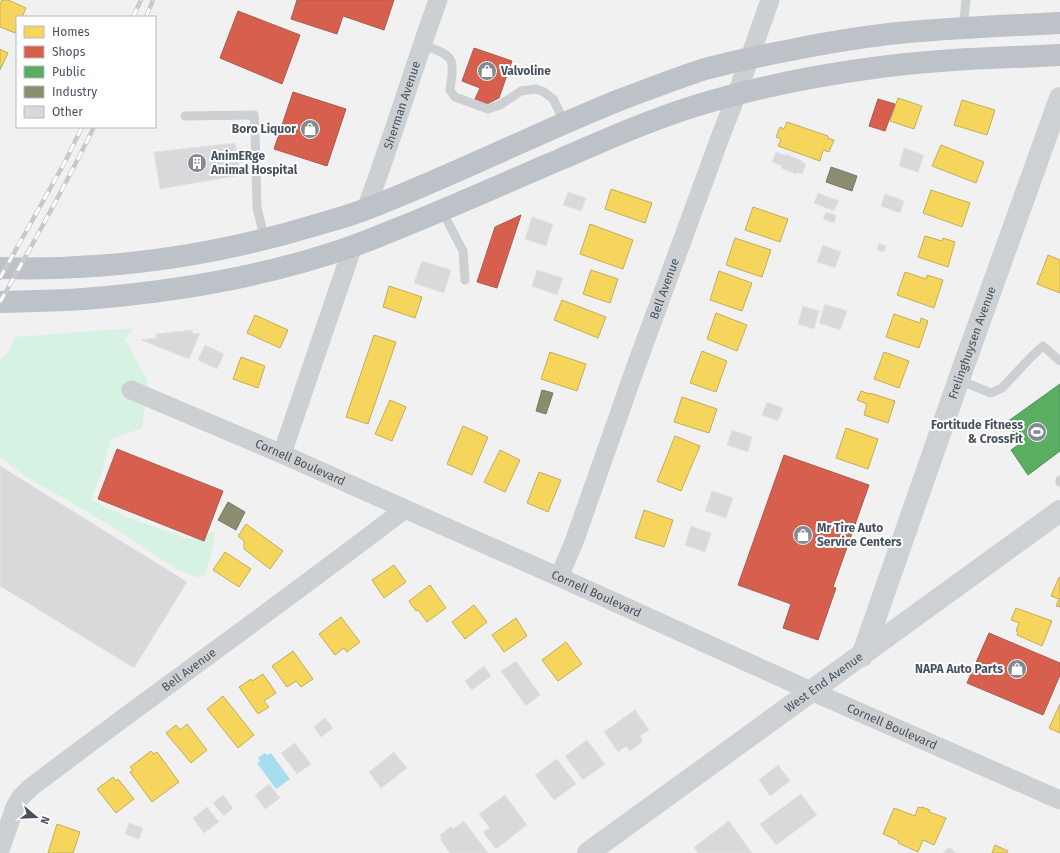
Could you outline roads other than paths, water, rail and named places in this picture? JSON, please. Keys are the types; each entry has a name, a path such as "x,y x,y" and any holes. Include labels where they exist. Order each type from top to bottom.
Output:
{"highway":[{"path":"0,268 63,268 122,263 184,255 244,244 289,233 366,210 626,98 704,70 750,58 822,43 889,34 963,28 1060,23"},
{"path":"0,302 137,294 195,286 295,264 353,246 442,211 605,140 693,106 737,94 794,81 873,68 916,63 1060,55"}],"street":[{"name":"Sherman Avenue","path":"366,210 438,0"},
{"name":"Bell Avenue","path":"559,577 574,542 636,366 737,94 770,0"},
{"name":"Frelinghuysen Avenue","path":"862,656 959,379 1060,98"},
{"path":"282,454 353,246"},
{"name":"Cornell Boulevard","path":"131,390 282,454 811,691 1060,800"},
{"name":"Bell Avenue","path":"0,850 15,807 20,798 30,788 405,509"},
{"name":"West End Avenue","path":"588,853 811,691 862,656 1060,511"}],"lane":[{"path":"963,28 966,0"},
{"path":"422,45 441,52 451,61 452,76 450,90 455,97 488,109 500,105 521,91 536,89 544,92 553,99 565,123"},
{"path":"185,116 254,115 257,208 265,239"},
{"path":"442,211 463,251 465,280"},
{"path":"959,379 991,393 1002,388 1043,346 1060,361"}],"water":[{"path":"265,753 267,755 271,753 290,779 276,789 257,763 260,761 258,758"}],"railway":[{"path":"133,16 141,0"},
{"path":"146,16 153,0"},
{"path":"0,278 65,162 82,128"},
{"path":"0,302 72,171 94,128"}],"place":[{"name":"Valvoline","path":"487,71"},
{"name":"Boro Liquor","path":"310,129"},
{"name":"AnimERge Animal Hospital","path":"197,163"},
{"name":"Fortitude Fitness & CrossFit","path":"1037,432"},
{"name":"Mr Tire Auto Service Centers","path":"803,535"},
{"name":"NAPA Auto Parts","path":"1017,669"}]}
